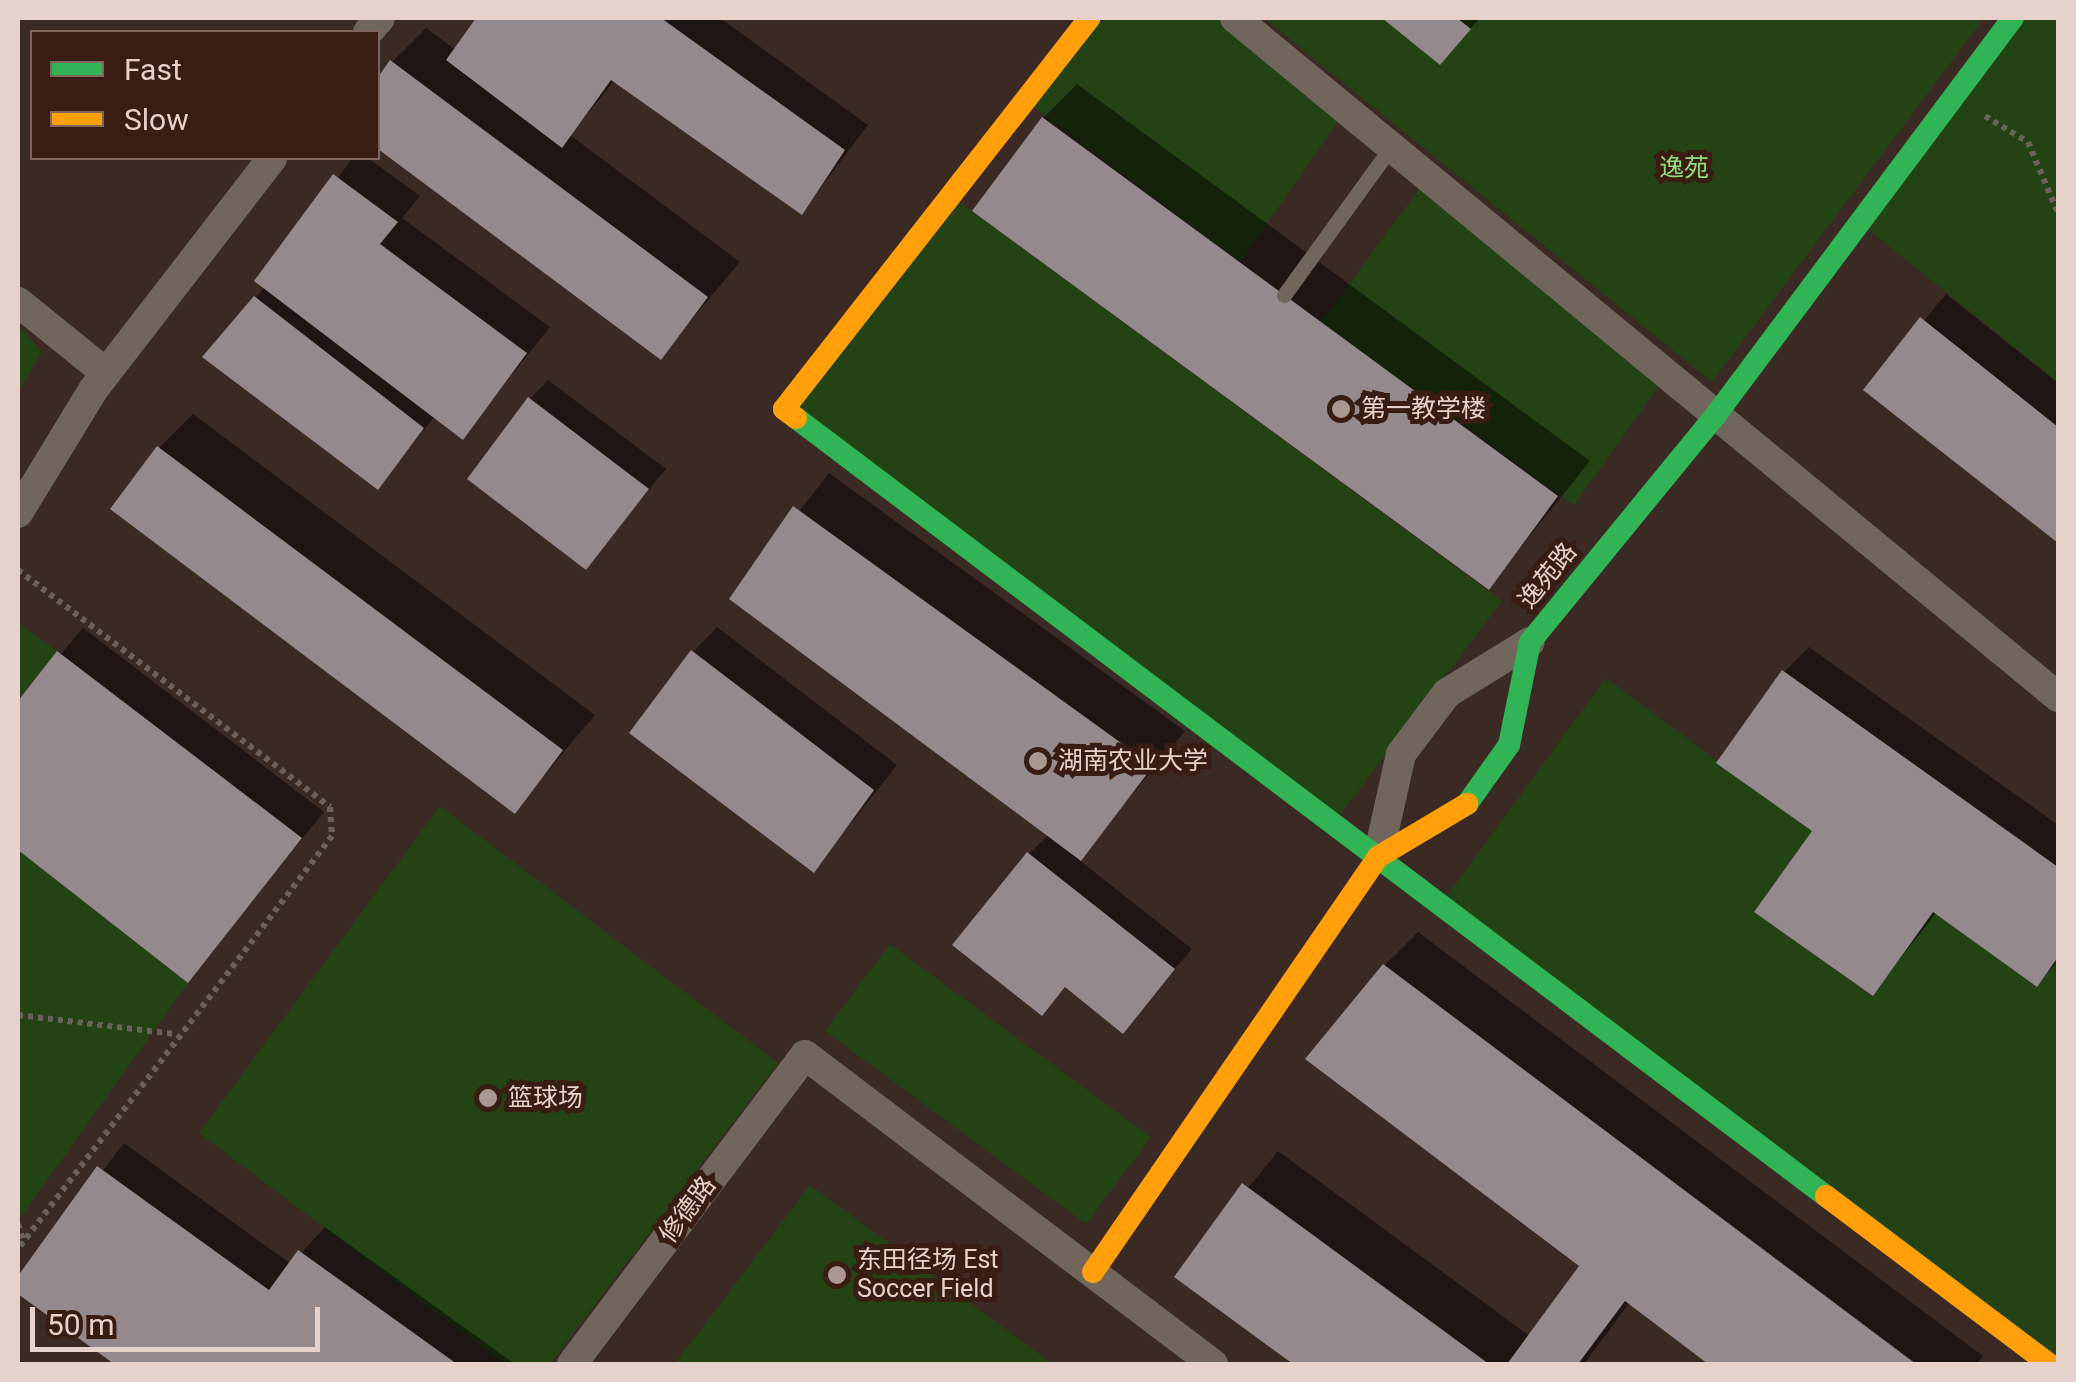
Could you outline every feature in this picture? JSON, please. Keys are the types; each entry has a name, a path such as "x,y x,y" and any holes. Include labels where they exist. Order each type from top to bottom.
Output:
{"street":[{"path":"1088,18 784,409 2049,1364"},
{"path":"1235,18 1718,412 2058,697"},
{"name":"逸苑路","path":"1093,1272 1378,857 1466,806 1498,760 1530,642 1718,412 2013,18"},
{"path":"18,513 106,373 270,160"},
{"path":"18,302 106,373"},
{"path":"1378,857 1400,754 1446,692 1530,642"},
{"name":"修德路","path":"572,1364 805,1055 1093,1272"},
{"path":"1093,1272 1213,1364"}],"lane":[{"path":"1284,295 1392,146"}],"path":[{"path":"1954,96 2028,142 2058,213"},
{"path":"18,570 330,806 332,836 175,1034 18,1250"},
{"path":"18,1015 175,1034"},
{"path":"18,1224 23,1242"}],"green space":[{"path":"1089,18 1235,18 1347,109 1240,262 1024,100"},
{"name":"逸苑","path":"1264,18 1984,18 1712,382"},
{"path":"2013,18 2058,18 2058,382 1860,223"},
{"path":"1429,176 1669,372 1574,505 1321,322"},
{"path":"950,195 1502,601 1337,819 784,409"},
{"path":"18,325 42,352 18,393"},
{"path":"18,622 57,651 18,701"},
{"path":"1606,678 1812,831 1754,912 1872,996 1933,912 2037,986 2058,957 2058,1364 1444,900"},
{"name":"篮球场","path":"440,806 778,1063 550,1364 505,1364 199,1133"},
{"path":"18,850 188,983 18,1221"},
{"path":"890,944 1151,1137 1086,1224 825,1031"},
{"name":"东田径场 Est Soccer Field","path":"810,1185 1053,1364 675,1364"}],"building":[{"path":"476,18 661,18 845,150 802,215 611,80 562,148 446,60"},
{"path":"1382,18 1457,18 1471,29 1440,65"},
{"path":"390,60 708,297 661,360 380,150 380,74"},
{"name":"第一教学楼","path":"1042,117 1558,496 1489,590 972,211"},
{"path":"333,174 398,222 380,244 527,353 463,440 254,281"},
{"path":"254,296 424,428 378,490 202,357"},
{"path":"1920,317 2058,427 2058,543 1863,390"},
{"path":"528,397 649,489 586,570 467,479"},
{"path":"157,446 563,750 515,814 110,509"},
{"path":"793,506 1153,766 1081,861 729,599"},
{"path":"691,650 874,790 814,873 629,733"},
{"path":"57,651 302,838 188,983 18,850 18,701"},
{"path":"1782,670 2058,867 2058,957 2037,987 1933,912 1873,996 1754,912 1812,831 1716,763"},
{"path":"1027,852 1175,969 1123,1034 1065,987 1042,1016 952,945"},
{"path":"1383,964 1916,1364 1708,1364 1625,1301 1578,1364 1507,1364 1579,1266 1305,1059"},
{"path":"97,1166 269,1290 298,1250 457,1364 114,1364 18,1294 18,1276"},
{"path":"1242,1183 1489,1364 1293,1364 1174,1277"}],"traffic: fast":[{"path":"1467,804 1509,745 1530,642 1718,412 2013,18"},
{"path":"796,418 1826,1196"}],"traffic: slow":[{"path":"796,418 784,409 1089,18"},
{"path":"1093,1272 1378,857 1467,804"},
{"path":"1826,1196 2049,1364"}],"place":[{"name":"第一教学楼","path":"1341,409"},
{"name":"湖南农业大学","path":"1038,761"},
{"name":"篮球场","path":"488,1098"},
{"name":"东田径场 Est Soccer Field","path":"837,1275"}]}
